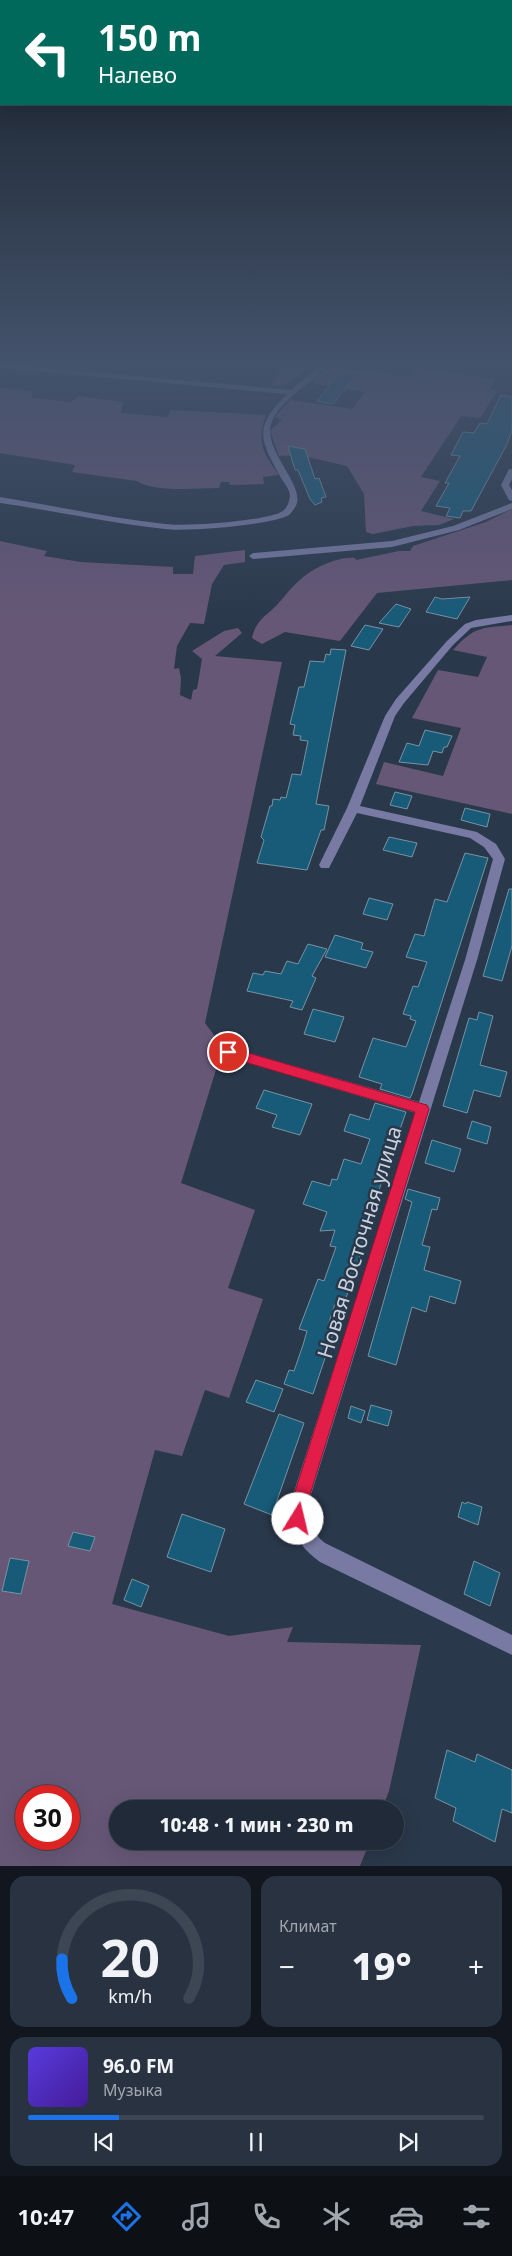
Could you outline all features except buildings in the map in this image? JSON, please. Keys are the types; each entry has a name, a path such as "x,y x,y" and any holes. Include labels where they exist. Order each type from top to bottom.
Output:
{"street":[{"path":"0,500 167,527 236,524 275,517 286,513 293,504 294,493 273,453"},
{"path":"512,471 505,485 512,498"},
{"path":"253,556 392,544 456,528 512,506"},
{"path":"325,865 353,808 387,723 400,701 450,643 468,626 476,622 512,618"},
{"name":"Новая Восточная улица","path":"353,808 473,836 486,842 496,851 499,859 471,960 300,1501 298,1519 303,1534 315,1547 327,1555 512,1645"},
{"path":"228,1052 423,1109"}],"shaded area":[{"path":"0,453 265,453 279,475 263,477 264,484 230,485 229,482 221,482 219,488 166,488 145,485 137,481 72,472 75,465"},
{"path":"278,453 437,453 421,477 440,481 421,511 454,519 439,525 413,526 373,534 366,532 364,494 347,466 299,455 279,456"},
{"path":"512,509 512,580 377,593 340,641 285,632 262,644 252,638 256,627 262,619 298,582 319,567 342,559 355,558 356,560 399,551 410,551 413,546 486,522"},
{"path":"0,541 47,551 44,556 81,562 173,567 173,574 193,574 195,556 245,550 245,562 224,565 212,584 204,624 190,623 177,646 174,669 179,668 181,678 180,695 191,700 193,690 197,689 202,659 192,651 224,631 238,628 242,633 215,656 282,662 205,1023 223,1047 181,1183 255,1210 228,1288 263,1299 229,1398 205,1390 182,1456 155,1450 112,1604 229,1636 293,1627 287,1642 421,1645 386,1800 109,1800 109,1850 366,1850 360,1866 0,1866"},
{"path":"512,625 512,814 376,784 384,762 443,776 461,728 412,718 438,670 478,677 487,657 453,650 467,636 486,628"}],"route":[{"path":"228,1052 423,1109 300,1501 298,1519"}]}
